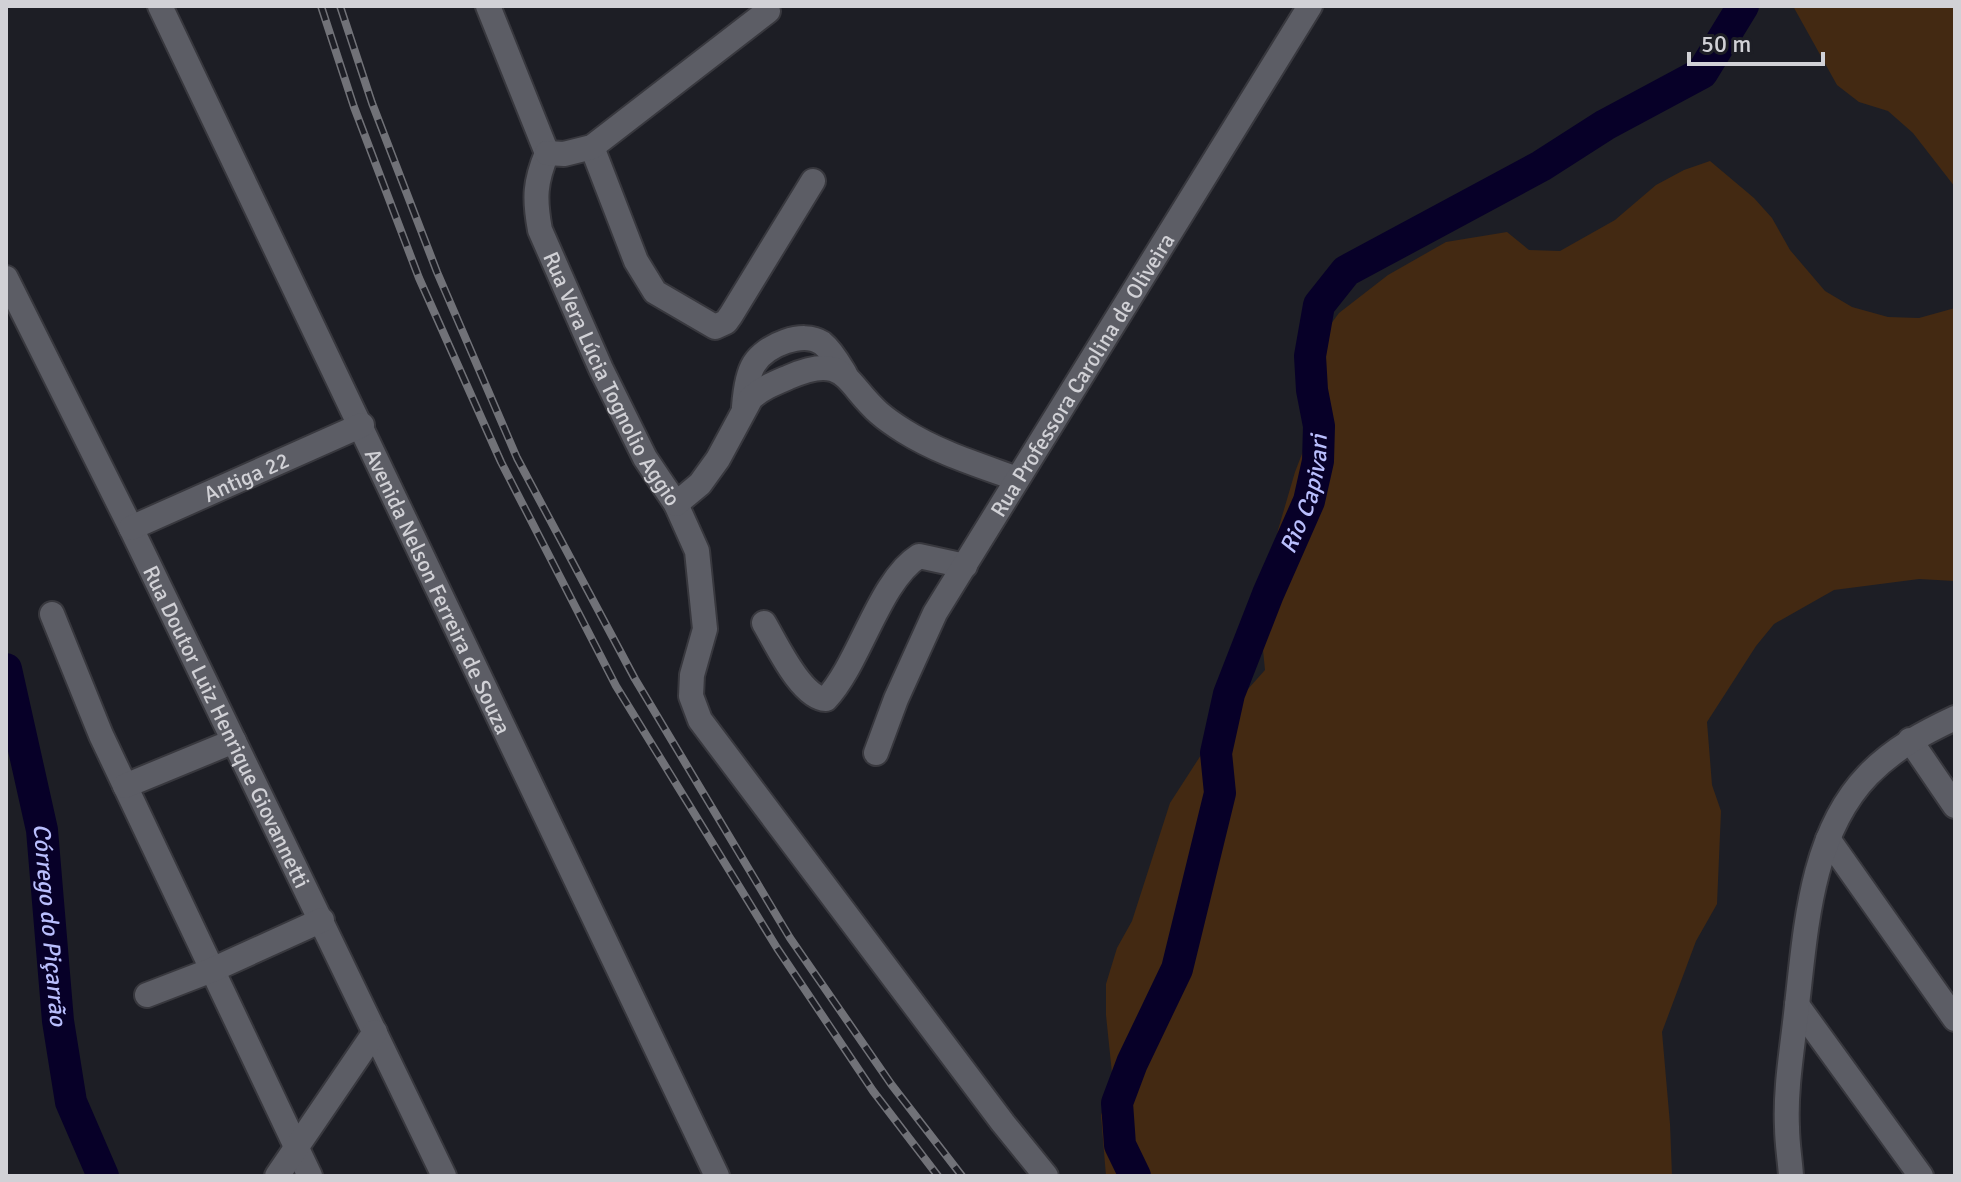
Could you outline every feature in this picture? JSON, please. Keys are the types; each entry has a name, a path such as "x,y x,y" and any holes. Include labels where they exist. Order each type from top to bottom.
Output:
{"street":[{"name":"Avenida Nelson Ferreira de Souza","path":"160,6 717,1176"},
{"path":"488,6 547,153 564,154 592,147 768,11"},
{"name":"Rua Professora Carolina de Oliveira","path":"876,753 896,699 935,613 1310,6"},
{"path":"592,147 645,278 655,292 715,327 726,322 731,315 813,181"},
{"name":"Rua Vera Lúcia Tognolio Aggio","path":"547,153 536,179 540,230 632,433 676,504 700,484 718,459 744,407 759,391 801,372 826,369 845,374"},
{"name":"Rua Doutor Luiz Henrique Giovannetti","path":"6,278 131,528 444,1176"},
{"path":"744,407 745,391 754,364 769,350 789,340 812,338 825,345 878,413 906,432 953,456 1017,479"},
{"name":"Antiga 22","path":"131,528 362,425"},
{"path":"676,504 697,551 705,609 705,629 692,675 691,696 700,720 1046,1176"},
{"path":"764,623 806,690 818,699 826,699 840,681 906,566 919,556 965,566"},
{"path":"52,614 88,707 310,1176"},
{"path":"1791,1176 1787,1125 1806,920 1828,839 1848,802 1868,775 1910,740 1955,718"},
{"path":"1910,740 1955,806"},
{"path":"125,786 234,741"},
{"path":"1828,839 1955,1019"},
{"path":"147,995 212,970 322,920"},
{"path":"1797,1005 1921,1176"},
{"path":"277,1176 375,1032"}],"shaded area":[{"path":"1793,6 1955,6 1955,187 1913,133 1888,111 1859,102 1837,85"},
{"path":"1710,161 1754,198 1772,218 1790,250 1825,291 1852,307 1888,317 1919,318 1955,308 1955,581 1919,579 1834,590 1774,624 1756,646 1707,722 1712,785 1721,811 1717,904 1696,941 1662,1032 1672,1176 1106,1176 1101,1115 1113,1083 1106,984 1117,948 1132,921 1170,803 1232,707 1265,670 1261,630 1272,594 1272,563 1278,530 1307,441 1321,367 1322,336 1339,313 1388,275 1446,242 1507,232 1529,250 1560,251 1615,220 1656,185"}],"waterway":[{"name":"Rio Capivari","path":"1135,1176 1120,1145 1117,1103 1132,1063 1177,969 1220,793 1216,753 1229,694 1309,501 1318,461 1319,426 1310,356 1319,305 1346,271 1541,166 1605,125 1702,73 1743,6"},
{"name":"Córrego do Piçarrão","path":"6,669 42,830 58,1021 71,1102 103,1176"}],"railway":[{"path":"321,6 354,107 419,278 501,462 616,686 777,948 873,1091 938,1176"},
{"path":"340,6 372,103 437,272 517,458 635,679 790,938 891,1084 962,1176"}]}
